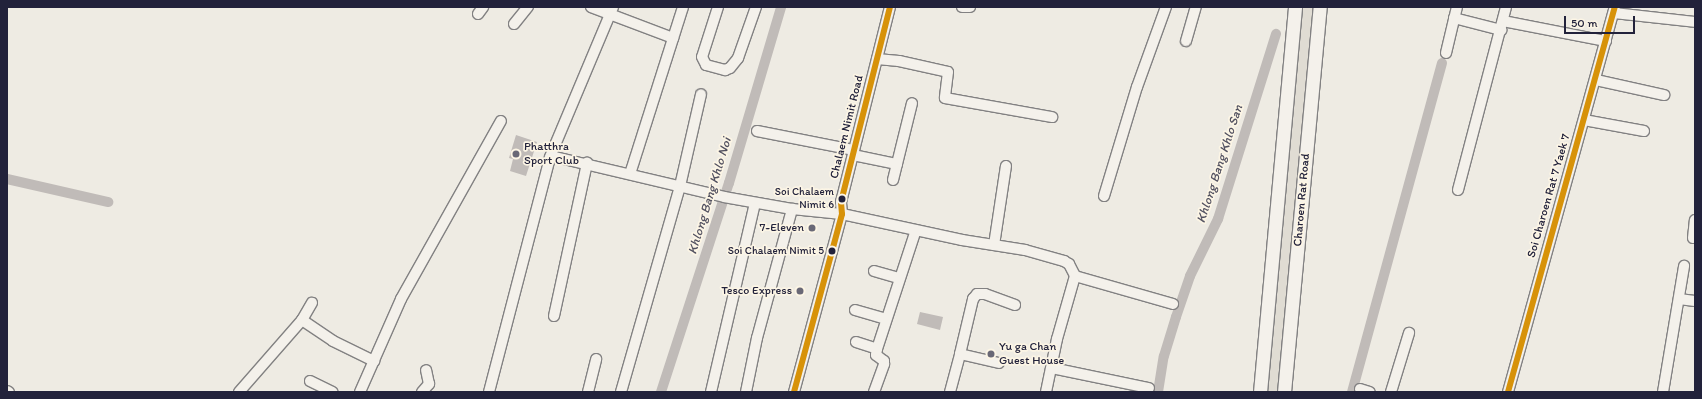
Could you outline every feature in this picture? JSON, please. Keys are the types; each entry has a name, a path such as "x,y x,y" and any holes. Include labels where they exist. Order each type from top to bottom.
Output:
{"main road":[{"name":"Charoen Rat Road","path":"1260,392 1295,7"},
{"name":"Charoen Rat Road","path":"1284,392 1320,7"}],"street":[{"path":"514,24 528,7"},
{"path":"591,7 611,11 673,38"},
{"path":"630,174 682,7"},
{"path":"718,7 702,57 706,65 725,70 730,68 738,58 756,7"},
{"name":"Chalaem Nimit Road","path":"794,392 842,214 841,202 890,7"},
{"path":"962,7 970,7"},
{"path":"1104,196 1137,87 1166,7"},
{"path":"1186,41 1196,7"},
{"path":"1446,53 1457,7"},
{"path":"1458,190 1506,7"},
{"path":"1615,10 1695,22"},
{"name":"Soi Charoen Rat 7 Yaek 7","path":"1508,392 1615,10"},
{"path":"490,392 551,156 611,11"},
{"path":"1454,18 1606,41"},
{"path":"877,59 899,61 948,72 945,98 1052,117"},
{"path":"1596,80 1664,95"},
{"path":"621,392 680,186 701,94"},
{"path":"893,180 912,103"},
{"path":"1584,120 1644,131"},
{"path":"360,392 401,299 501,121"},
{"path":"757,131 897,164"},
{"path":"551,156 587,163 755,203 792,210 842,214 1064,261 1069,264 1075,276 1057,339 1046,392"},
{"path":"554,316 587,163"},
{"path":"994,246 1006,166"},
{"path":"711,392 755,203"},
{"path":"746,392 757,338 792,210"},
{"path":"1693,238 1695,220"},
{"path":"874,392 884,364 876,355 877,349 899,278 916,230"},
{"path":"1663,392 1684,266"},
{"path":"874,271 899,278"},
{"path":"1075,276 1173,304"},
{"path":"950,392 972,298 978,294 985,294 1015,305"},
{"path":"1679,299 1695,301"},
{"path":"243,391 302,320 312,303"},
{"path":"855,310 886,319"},
{"path":"302,320 333,341 374,361"},
{"path":"1391,392 1409,333"},
{"path":"856,342 877,349"},
{"path":"960,354 999,363"},
{"path":"588,392 596,359"},
{"path":"1052,368 1149,388"},
{"path":"422,392 429,384 426,370"},
{"path":"310,381 333,392"}],"shaded area":[{"path":"1301,7 1314,7 1279,392 1266,392"},
{"path":"516,135 537,142 526,176 510,171 513,159 509,158"},
{"path":"920,312 943,317 940,330 917,324"}],"waterway":[{"name":"Khlong Bang Khlo Noi","path":"661,392 729,183 781,7"},
{"name":"Khlong Bang Khlo San","path":"1158,392 1164,356 1176,317 1190,276 1218,219 1276,34"},
{"path":"1352,392 1442,63"},
{"path":"7,179 108,202"}],"transit line":[{"path":"794,392 842,214 841,202 890,7"},
{"path":"1508,392 1615,7"}],"place":[{"name":"Phatthra Sport Club","path":"516,154"},
{"name":"Soi Chalaem Nimit 6","path":"842,199"},
{"name":"7-Eleven","path":"812,228"},
{"name":"Soi Chalaem Nimit 5","path":"832,251"},
{"name":"Tesco Express","path":"800,291"},
{"name":"Yu ga Chan Guest House","path":"991,354"}]}
